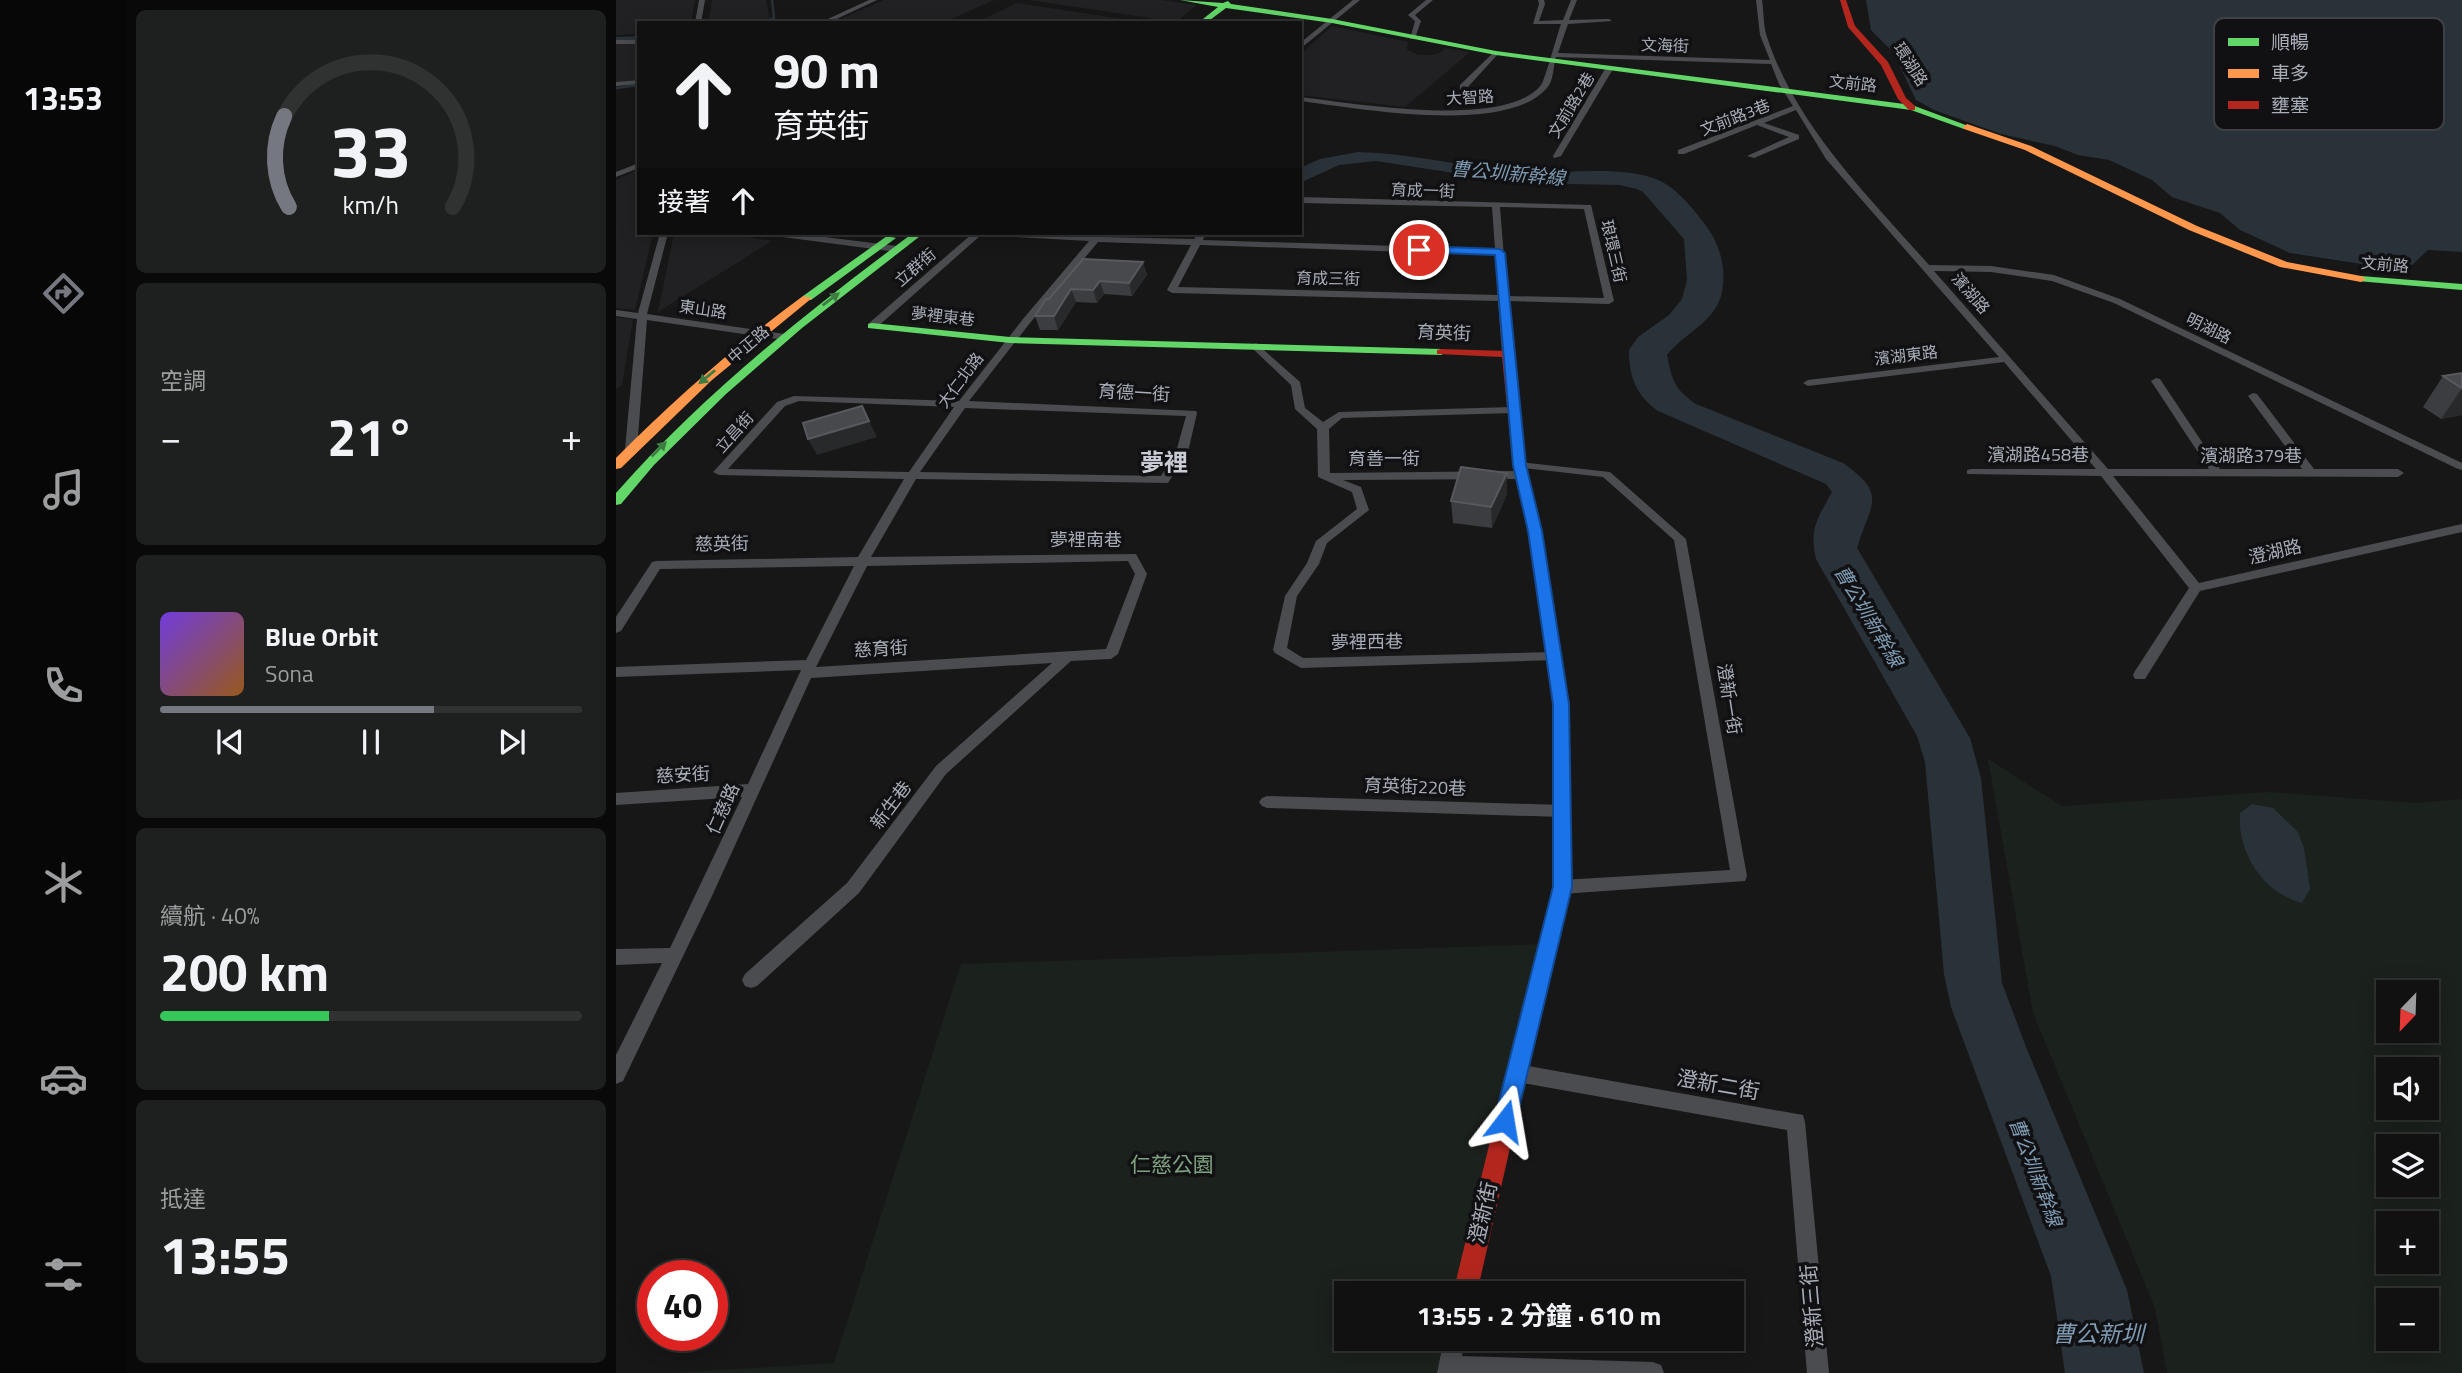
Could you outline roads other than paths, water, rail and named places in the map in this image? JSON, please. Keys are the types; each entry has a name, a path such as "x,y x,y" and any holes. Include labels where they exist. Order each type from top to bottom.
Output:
{"street":[{"path":"698,21 702,0"},
{"path":"827,21 874,0"},
{"name":"文前路","path":"1184,0 1222,2 1496,53 1553,57 1609,69 1912,108 2028,148 2193,228 2284,265 2369,282 2462,288"},
{"path":"1302,45 1357,0"},
{"path":"1412,38 1418,21 1411,15 1430,0"},
{"path":"1541,0 1535,23 1609,21"},
{"name":"大智路","path":"1302,99 1438,113 1492,112 1525,101 1538,94 1546,85 1553,57 1574,0"},
{"name":"濱湖路","path":"1759,0 1763,35 1775,62 1789,93 1829,156 2105,473 2196,587"},
{"name":"環湖路","path":"1843,0 1852,27 1885,64 1904,102 1912,108 1914,102 1892,63 1859,25 1853,0"},
{"path":"1192,21 1222,2"},
{"path":"1203,21 1222,2"},
{"path":"616,42 637,42"},
{"path":"1463,87 1496,53"},
{"name":"文海街","path":"1553,57 1775,62"},
{"name":"文前路2巷","path":"1557,156 1609,69"},
{"path":"616,84 637,82"},
{"name":"文前路3巷","path":"1681,152 1798,107"},
{"path":"1751,156 1796,137 1758,123"},
{"path":"616,176 637,166"},
{"name":"育成一街","path":"1302,200 1588,207"},
{"path":"1496,206 1507,354 1520,470 1535,531 1561,704 1563,887"},
{"name":"琅環三街","path":"1588,207 1609,301"},
{"path":"631,449 642,316 663,235"},
{"path":"790,235 879,247"},
{"name":"立群街","path":"872,326 978,235"},
{"name":"立群街","path":"1059,235 1199,237 1500,253"},
{"name":"大仁北路","path":"865,559 912,477 961,404 1010,340 1098,236"},
{"name":"育成三街","path":"1199,237 1172,290 1609,301"},
{"name":"中正路","path":"616,465 680,400 758,333 879,247 898,241"},
{"name":"中正路","path":"616,501 645,463 709,400 898,241"},
{"name":"明湖路","path":"1928,268 1991,269 2054,278 2104,297 2462,467"},
{"name":"東山路","path":"616,313 785,337"},
{"name":"夢裡東巷","path":"872,326 1010,340"},
{"name":"育英街","path":"1010,340 1507,354"},
{"path":"1256,346 1296,384 1300,409 1323,428 1339,415 1513,410"},
{"name":"濱湖東路","path":"1808,383 2007,359"},
{"path":"2156,381 2217,473"},
{"path":"2253,396 2311,473"},
{"name":"立昌街","path":"912,477 719,472 781,404 794,398 961,404"},
{"name":"育德一街","path":"912,477 1164,480 1182,452 1192,413 961,404"},
{"name":"育善一街","path":"1323,428 1324,477 1520,470"},
{"name":"澄新一街","path":"1520,470 1606,474 1681,539 1739,876 1563,887"},
{"name":"濱湖路458巷","path":"1971,472 2105,473"},
{"name":"濱湖路379巷","path":"2105,473 2398,473"},
{"name":"夢裡西巷","path":"1324,477 1357,490 1363,510 1322,541 1313,564 1291,596 1280,650 1301,663 1553,657"},
{"name":"澄湖路","path":"2196,587 2462,528"},
{"name":"夢裡南巷","path":"865,559 1132,557 1141,574 1111,654 958,664"},
{"name":"慈英街","path":"616,628 656,565 865,559"},
{"name":"仁慈路","path":"616,1075 808,669 865,559"},
{"path":"2140,674 2196,587"},
{"name":"新生巷","path":"751,980 853,888 941,770 1067,657"},
{"name":"慈育街","path":"808,669 958,664"},
{"path":"616,672 808,669"},
{"name":"慈安街","path":"616,799 752,790"},
{"name":"育英街220巷","path":"1267,802 1562,811"},
{"name":"澄新街","path":"1468,1281 1563,887"},
{"path":"616,957 674,955"},
{"name":"澄新二街","path":"1517,1073 1796,1122 1805,1239"},
{"name":"澄新三街","path":"1805,1239 1818,1373"},
{"path":"1452,1351 1448,1370 1653,1373"}],"water":[{"path":"1866,0 2462,0 2462,252 2428,250 2411,266 2394,269 2290,253 2240,230 2220,213 2172,197 2152,180 2109,160 2078,155 2055,146 2001,134 1934,110 1916,100 1893,52 1871,30"},
{"name":"曹公新圳","path":"1358,152 1510,171 1606,171 1642,175 1664,183 1677,193 1709,230 1718,247 1722,264 1722,292 1713,311 1667,355 1673,378 1683,394 1696,404 1843,463 1866,483 1871,492 1871,509 1857,548 1970,738 1981,778 2002,983 2127,1290 2144,1373 2065,1373 2051,1276 1951,1007 1944,974 1925,762 1917,736 1816,559 1814,531 1832,492 1826,484 1658,411 1644,399 1635,385 1630,369 1629,350 1638,337 1669,315 1682,299 1687,280 1684,239 1643,192 1619,185 1519,183 1376,161 1339,165 1302,182 1302,167 1320,159"},
{"path":"2252,804 2273,808 2298,832 2304,848 2310,889 2302,903 2275,890 2255,869 2248,856 2240,828 2240,813"}],"waterway":[{"path":"767,21 774,18 772,0"},
{"name":"曹公圳新幹線","path":"616,39 637,38"},
{"path":"616,88 637,85"}],"district":[{"name":"夢裡","path":"1164,463"}],"park label":[{"name":"仁慈公園","path":"1172,1165"}]}
